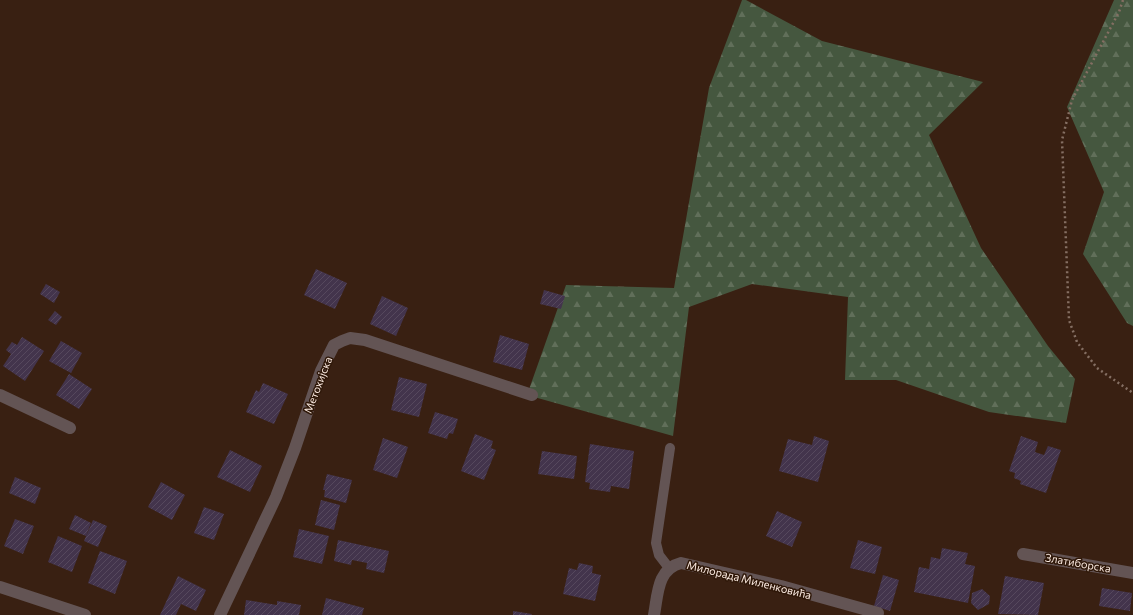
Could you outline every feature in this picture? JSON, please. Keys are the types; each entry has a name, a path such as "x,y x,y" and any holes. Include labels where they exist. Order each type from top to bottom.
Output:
{"street":[{"name":"Метохијска","path":"220,615 276,497 321,371 334,345 350,338 366,340 532,395"},
{"path":"0,395 70,428"},
{"name":"Златиборска","path":"1023,554 1133,573"},
{"name":"Милорада Миленковића","path":"669,568 681,563 782,586 878,613"},
{"path":"654,615 660,582 663,574 669,568"},
{"path":"0,586 85,615"}],"lane":[{"path":"669,568 659,555 656,543 670,448"}],"path":[{"path":"1123,0 1120,12 1072,100 1062,140 1069,320 1077,342 1097,368 1133,393"}],"green space":[{"path":"742,0 746,0 822,41 983,82 929,135 981,248 1048,346 1075,379 1066,423 989,412 896,380 845,380 848,297 752,284 689,307 673,436 527,395 566,285 674,288 709,88"},
{"path":"1114,0 1133,0 1133,326 1127,323 1083,254 1104,192 1067,107"}],"building":[{"path":"316,269 347,283 335,309 304,295"},
{"path":"46,284 60,292 54,303 40,294"},
{"path":"544,290 565,296 561,309 540,304"},
{"path":"382,296 408,308 396,336 370,324"},
{"path":"55,311 62,317 56,325 48,320"},
{"path":"500,335 529,344 522,370 493,362"},
{"path":"22,337 44,351 25,381 3,366 11,354 6,350 12,342 17,345"},
{"path":"61,341 82,353 71,373 49,361"},
{"path":"69,374 92,389 79,409 56,395"},
{"path":"399,377 427,384 419,417 391,410"},
{"path":"263,383 288,394 274,424 246,412 256,390 259,392"},
{"path":"435,412 458,419 453,434 449,433 447,439 428,433"},
{"path":"475,434 493,441 491,448 496,450 484,480 461,471"},
{"path":"814,436 829,441 818,482 779,471 788,439 812,445"},
{"path":"1021,436 1038,442 1035,452 1044,455 1048,446 1061,450 1046,493 1020,484 1021,481 1014,478 1015,473 1009,471"},
{"path":"383,438 408,447 397,478 373,470"},
{"path":"590,444 634,451 629,489 611,486 610,492 589,489 590,483 585,482"},
{"path":"230,450 262,466 250,492 217,477"},
{"path":"542,451 577,456 574,479 538,474"},
{"path":"327,474 352,480 346,503 324,497 325,490 323,490"},
{"path":"15,477 41,488 35,504 9,493"},
{"path":"161,482 185,495 172,520 148,507"},
{"path":"321,500 340,505 334,530 315,525"},
{"path":"204,507 224,514 214,540 194,533"},
{"path":"777,511 802,522 792,547 766,536"},
{"path":"75,515 91,523 86,536 69,529"},
{"path":"15,519 34,526 23,554 4,546"},
{"path":"93,520 107,526 98,547 84,541"},
{"path":"299,529 329,536 322,564 293,557"},
{"path":"58,536 82,546 72,572 48,562"},
{"path":"338,540 389,551 384,573 366,569 367,563 352,560 351,565 334,561"},
{"path":"858,540 882,547 875,574 850,568"},
{"path":"942,548 968,553 965,564 975,566 968,603 914,592 919,567 929,569 931,557 940,559"},
{"path":"100,551 127,561 115,594 88,583"},
{"path":"579,563 593,566 592,573 601,575 595,601 563,594 569,568 577,570"},
{"path":"883,575 899,580 890,611 874,606"},
{"path":"178,576 206,590 196,611 181,604 176,615 160,615"},
{"path":"1005,576 1044,583 1038,615 998,614"},
{"path":"1102,588 1132,593 1130,611 1099,606"},
{"path":"982,589 990,596 989,604 978,610 971,603 972,593"},
{"path":"326,598 364,608 362,615 322,615"},
{"path":"246,600 277,605 277,601 301,605 299,615 244,615"},
{"path":"513,611 532,614 513,615"}]}
